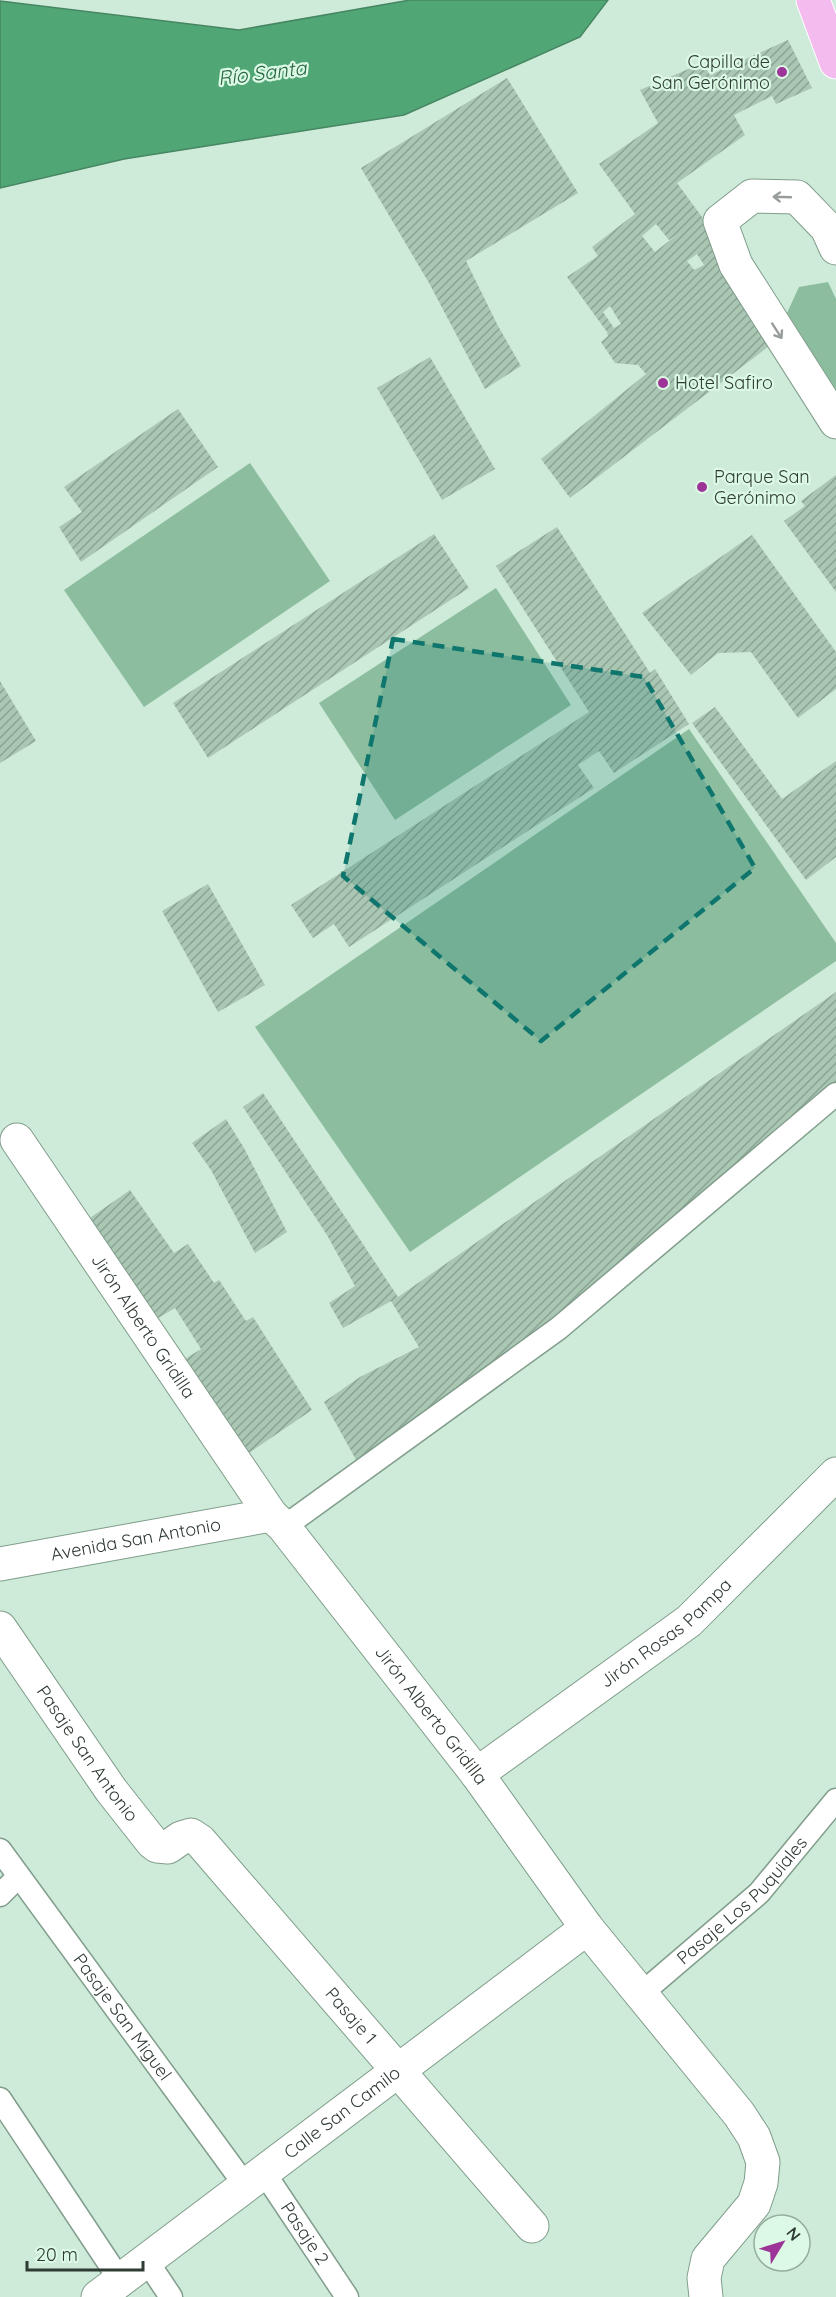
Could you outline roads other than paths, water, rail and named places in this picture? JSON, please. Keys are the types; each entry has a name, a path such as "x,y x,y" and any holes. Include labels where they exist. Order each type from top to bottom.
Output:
{"main road":[{"path":"813,0 836,62"}],"street":[{"path":"836,248 827,228 797,197 752,196 720,221 736,265 836,422"},
{"name":"Jirón Alberto Gridilla","path":"17,1140 278,1521 477,1774 587,1928 739,2114 754,2137 763,2162 762,2183 754,2204 708,2259 704,2278 706,2297"},
{"name":"Jirón Rosas Pampa","path":"477,1774 690,1621 836,1474"},
{"name":"Avenida San Antonio","path":"0,1564 278,1521"},
{"name":"Pasaje San Antonio","path":"0,1628 111,1790 152,1842 157,1846 168,1847 180,1838 191,1835"},
{"name":"Pasaje 1","path":"191,1835 200,1841 532,2226"},
{"name":"Calle San Camilo","path":"109,2288 587,1928"}],"lane":[{"path":"278,1521 559,1328 836,1094"},
{"name":"Pasaje Los Puquiales","path":"641,1994 759,1893 836,1800"},
{"name":"Pasaje San Miguel","path":"0,1850 18,1877 254,2178"},
{"path":"0,1894 18,1877"},
{"path":"0,2099 109,2288"},
{"name":"Pasaje 2","path":"254,2178 346,2297"},
{"path":"147,2261 171,2297"}],"water":[{"name":"Río Santa","path":"410,0 608,0 580,37 404,115 124,159 0,188 0,1 239,30"}],"place":[{"name":"Capilla de San Gerónimo","path":"782,72"},
{"name":"Hotel Safiro","path":"663,383"},
{"name":"Parque San Gerónimo","path":"702,487"}]}
